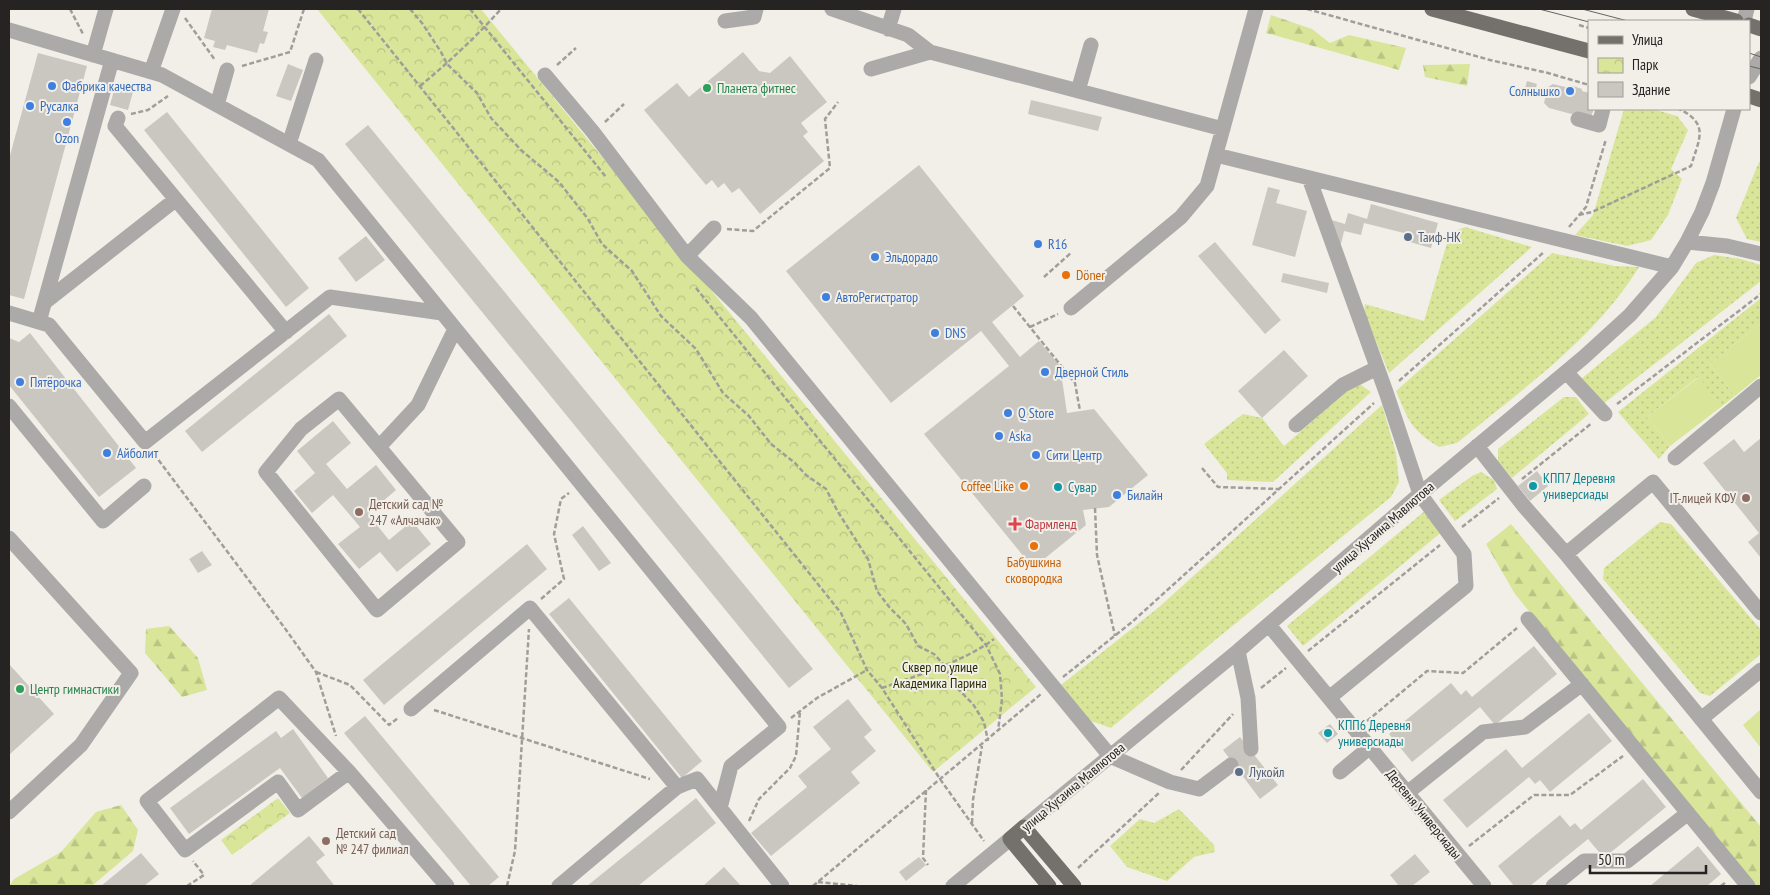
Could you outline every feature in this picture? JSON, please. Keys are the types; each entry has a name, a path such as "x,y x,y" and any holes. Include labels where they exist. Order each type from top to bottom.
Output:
{"main road":[{"path":"1432,9 1588,51"},
{"path":"1693,9 1732,20"},
{"path":"1024,827 1074,886"},
{"name":"улица Хусаина Мавлютова","path":"1010,840 1024,827"},
{"path":"1010,840 1049,886"}],"street":[{"path":"93,55 106,9"},
{"path":"725,20 754,17 756,9"},
{"path":"832,9 908,35 930,52 1223,129"},
{"path":"888,29 894,9"},
{"path":"1071,308 1181,217 1207,186 1256,9"},
{"path":"151,72 177,11"},
{"path":"9,30 162,75 318,160 779,727 731,766 720,808"},
{"path":"1078,91 1091,45"},
{"path":"871,69 930,52"},
{"path":"1750,75 1761,58"},
{"path":"39,322 112,60"},
{"path":"289,144 316,60"},
{"path":"217,105 227,70"},
{"path":"545,74 593,132 687,256 751,318 1110,756 1170,782 1199,789 1232,764"},
{"path":"1578,119 1599,125 1603,110"},
{"name":"улица Хусаина Мавлютова","path":"1024,827 1269,625 1420,494 1566,372 1630,315 1672,267 1687,242 1702,212 1713,183 1734,110"},
{"path":"118,118 115,126 286,332"},
{"path":"1216,155 1672,267"},
{"path":"1309,178 1378,368 1420,494 1464,554 1466,586 1329,698"},
{"path":"44,302 175,200"},
{"path":"687,256 714,228"},
{"path":"1687,242 1727,246 1761,254"},
{"path":"9,314 49,325 145,442 330,297 442,313"},
{"path":"379,447 418,406 455,329"},
{"path":"1296,425 1343,385 1378,368"},
{"path":"1566,372 1604,414"},
{"path":"1675,458 1761,386"},
{"path":"339,399 379,447 458,542 377,610 266,472 301,429 339,399"},
{"path":"9,406 103,521 144,486"},
{"path":"1477,446 1523,505 1566,554 1761,792"},
{"path":"1566,554 1653,482 1761,613"},
{"path":"9,538 131,673 81,744 9,812"},
{"path":"413,706 530,608 677,787"},
{"path":"1528,619 1748,886"},
{"name":"Деревня Универсиады","path":"1269,625 1484,886"},
{"path":"1238,651 1248,698 1251,749"},
{"path":"1701,719 1761,670"},
{"path":"1407,793 1483,732 1526,727 1582,684"},
{"path":"349,772 298,810 278,782 185,850 147,801 279,698 349,772 447,886"},
{"path":"1340,772 1369,748"},
{"path":"559,886 677,787 697,779 782,886"},
{"path":"1553,886 1584,861 1626,861 1688,813"},
{"name":"улица Хусаина Мавлютова","path":"953,886 1010,840"}],"path":[{"path":"70,9 93,55"},
{"path":"177,11 214,59 227,70 290,52 304,9"},
{"path":"358,9 841,613 868,670 882,688 940,779 984,842"},
{"path":"410,9 447,64 477,93 491,118 521,150 559,182 588,219 602,244 632,271 662,316 696,349 723,393 749,416 771,444 795,463 806,475 826,488 838,512 868,559 877,591 906,624 918,646 934,654 944,665 954,685 972,704 984,722 988,741"},
{"path":"470,9 610,182"},
{"path":"420,86 447,64 501,9"},
{"path":"1307,9 1490,60 1588,84"},
{"path":"1579,25 1588,28"},
{"path":"545,74 576,48"},
{"path":"118,118 148,110 182,86"},
{"path":"714,228 754,231 830,168 825,119 838,102"},
{"path":"593,132 624,104"},
{"path":"1579,215 1592,212 1691,166 1700,132 1699,125 1692,116 1681,110"},
{"path":"812,886 926,790 988,741 1052,685 1132,622 1386,392 1558,240 1586,206 1607,135"},
{"path":"1044,277 1072,252"},
{"path":"691,282 986,645 1000,674 1002,699 998,732"},
{"path":"1074,871 1152,800 1248,698 1604,414 1761,294"},
{"path":"1013,306 1076,383 1080,411"},
{"path":"1030,327 1071,308"},
{"path":"145,442 316,672 336,735 332,754"},
{"path":"1202,468 1218,487 1280,489"},
{"path":"507,886 515,851 530,608 564,579 554,534 561,499 581,483"},
{"path":"1095,508 1097,555 1115,636"},
{"path":"1355,730 1427,671 1463,672 1528,619"},
{"path":"882,688 944,665 986,645"},
{"path":"779,727 817,698 868,670"},
{"path":"316,672 350,685 389,725 413,706 677,787"},
{"path":"742,835 759,799 790,768 796,756 800,711"},
{"path":"972,824 973,800 982,746"},
{"path":"1457,854 1534,795 1570,795 1635,748"},
{"path":"926,790 923,858 928,865"},
{"path":"185,850 204,875 187,886"},
{"path":"818,882 857,886"}],"green space":[{"name":"Сквер по улице Академика Парина","path":"317,9 481,9 1036,687 933,772"},
{"path":"1271,15 1312,29 1330,43 1349,35 1406,48 1399,70 1266,33"},
{"path":"1470,64 1467,86 1425,77 1423,65"},
{"path":"1624,110 1656,110 1677,116 1688,130 1671,169 1682,179 1668,215 1651,240 1627,246 1575,235 1593,215"},
{"path":"1761,161 1761,242 1747,239 1736,218"},
{"path":"1465,227 1532,247 1389,373 1364,312 1365,304 1424,321 1450,233"},
{"path":"1552,253 1615,266 1639,267 1601,317 1579,340 1531,383 1457,443 1439,447 1429,441 1412,424 1396,391"},
{"path":"1714,255 1741,259 1761,265 1761,281 1603,404 1581,379 1656,317 1696,263"},
{"path":"1761,298 1761,323 1710,364 1735,396 1721,407 1698,377 1647,417 1670,446 1659,459 1618,412"},
{"path":"1761,323 1761,375 1735,396 1710,364"},
{"path":"1699,377 1721,407 1670,446 1647,417"},
{"path":"1357,382 1371,392 1273,482 1227,480 1227,473 1204,444 1243,414 1262,418 1284,446"},
{"path":"1564,397 1576,397 1589,414 1512,478 1498,461 1498,449"},
{"path":"1382,405 1396,453 1399,482 1391,497 1214,641 1111,728 1088,720 1061,685 1158,608"},
{"path":"1481,472 1494,480 1497,489 1455,521 1439,500 1472,476"},
{"path":"1426,510 1443,531 1303,646 1287,626"},
{"path":"1660,522 1671,524 1761,630 1761,654 1710,696 1700,693 1603,579 1604,568"},
{"path":"1511,524 1761,827 1761,886 1754,886 1515,594 1486,544"},
{"path":"169,626 198,658 207,690 182,697 145,653 146,629"},
{"path":"1761,709 1761,748 1743,725"},
{"path":"278,798 290,813 232,855 221,840"},
{"path":"121,805 138,830 133,851 92,886 9,886 14,879 61,852 96,812"},
{"path":"1179,809 1214,845 1215,852 1194,857 1167,881 1127,867 1110,846 1140,819 1154,823"}],"building":[{"path":"212,9 269,9 263,31 268,32 264,44 260,43 257,53 227,45 225,50 213,47 215,41 204,38"},
{"path":"743,52 759,71 770,73 790,56 827,102 801,123 808,132 803,136 824,161 760,214 739,188 732,193 724,183 718,188 712,180 706,185 644,110 677,83 689,97"},
{"path":"38,53 87,66 24,299 9,295 9,159"},
{"path":"288,64 303,70 291,101 276,96"},
{"path":"1527,81 1537,84 1534,95 1524,92"},
{"path":"116,83 134,88 128,110 110,105"},
{"path":"1553,84 1569,88 1570,85 1588,93 1588,110 1594,110 1590,119 1549,108 1544,103 1548,87"},
{"path":"1031,100 1102,117 1098,131 1028,114"},
{"path":"167,112 309,288 286,307 144,130"},
{"path":"368,125 813,669 789,688 345,144"},
{"path":"919,165 1024,296 992,322 1020,357 1039,341 1060,366 1067,413 1094,409 1148,475 1109,507 1083,510 1086,525 1033,568 924,434 1009,366 981,331 891,403 786,271"},
{"path":"1268,187 1280,190 1276,203 1307,211 1295,257 1252,245"},
{"path":"1371,204 1438,223 1431,248 1403,240 1404,233 1364,223 1361,235 1344,231 1341,244 1323,239 1328,219 1345,224 1348,213 1367,219"},
{"path":"366,236 385,260 356,282 338,258"},
{"path":"1215,242 1281,320 1265,334 1198,256"},
{"path":"1283,273 1329,283 1327,293 1281,282"},
{"path":"329,314 347,336 202,452 185,431"},
{"path":"30,333 136,468 99,497 9,385 9,338 19,342"},
{"path":"1284,350 1308,376 1262,418 1238,391"},
{"path":"333,421 351,443 326,464 347,489 376,465 396,490 368,514 389,540 412,521 431,544 397,572 380,552 359,569 338,544 360,527 333,495 312,513 294,491 315,473 297,451"},
{"name":"IT-лицей КФУ","path":"1761,438 1761,558 1748,542 1759,533 1703,463 1734,439 1744,452"},
{"name":"КПП7 Деревня универсиады","path":"1537,471 1548,486 1530,501 1518,486"},
{"path":"583,526 611,563 599,571 572,535"},
{"path":"527,544 547,569 384,705 363,680"},
{"path":"202,551 212,565 198,573 189,559"},
{"path":"569,598 702,761 682,778 549,614"},
{"path":"1534,646 1557,674 1495,725 1480,707 1412,762 1389,734 1451,683 1461,695 1466,690 1472,697"},
{"name":"Центр гимнастики","path":"9,664 54,714 9,755"},
{"path":"848,699 872,730 864,737 876,751 851,772 860,783 771,856 751,833 807,787 798,776 831,749 813,727"},
{"path":"1589,713 1612,741 1550,792 1540,780 1535,784 1529,777 1467,828 1443,800 1506,749 1522,768"},
{"path":"365,716 499,877 488,886 471,886 344,733"},
{"name":"КПП6 Деревня универсиады","path":"1330,724 1338,734 1327,743 1318,733"},
{"path":"293,729 328,778 302,798 280,768 189,834 170,808 276,731 281,738"},
{"path":"1240,737 1278,785 1260,799 1223,750"},
{"path":"1643,779 1666,807 1604,858 1588,839 1530,886 1514,886 1498,866 1560,815 1570,827 1575,823 1581,830"},
{"path":"696,798 716,823 638,886 587,886"},
{"path":"309,836 325,855 316,862 334,885 249,886"},
{"path":"1698,846 1721,874 1707,886 1650,886"},
{"path":"141,853 159,874 144,886 101,886"},
{"path":"1415,854 1430,872 1412,886 1399,886 1390,875"},
{"path":"919,857 926,865 906,881 899,872"},
{"path":"724,867 741,886 703,886"}],"tunnel":[{"path":"1231,765 1251,749"}],"tram line":[{"path":"1539,9 1588,22"},
{"path":"1582,9 1624,20"},
{"path":"1750,53 1761,57"},
{"path":"1750,66 1761,69"}],"place":[{"name":"Фабрика качества","path":"52,86"},
{"name":"Планета фитнес","path":"707,88"},
{"name":"Солнышко","path":"1570,91"},
{"name":"Русалка","path":"30,106"},
{"name":"Ozon","path":"67,122"},
{"name":"Таиф-НК","path":"1408,237"},
{"name":"R16","path":"1038,244"},
{"name":"Эльдорадо","path":"875,257"},
{"name":"Döner","path":"1066,275"},
{"name":"АвтоРегистратор","path":"826,297"},
{"name":"DNS","path":"935,333"},
{"name":"Дверной Стиль","path":"1045,372"},
{"name":"Пятёрочка","path":"20,382"},
{"name":"Q Store","path":"1008,413"},
{"name":"Aska","path":"999,436"},
{"name":"Айболит","path":"107,453"},
{"name":"Сити Центр","path":"1036,455"},
{"name":"Coffee Like","path":"1024,486"},
{"name":"КПП7 Деревня универсиады","path":"1533,486"},
{"name":"Сувар","path":"1058,487"},
{"name":"Билайн","path":"1117,495"},
{"name":"IT-лицей КФУ","path":"1746,498"},
{"name":"Детский сад № 247 «Алчачак»","path":"359,512"},
{"name":"Фармленд","path":"1015,524"},
{"name":"Бабушкина сковородка","path":"1034,546"},
{"name":"Центр гимнастики","path":"20,689"},
{"name":"КПП6 Деревня универсиады","path":"1328,733"},
{"name":"Лукойл","path":"1239,772"},
{"name":"Детский сад № 247 филиал","path":"326,841"}]}
